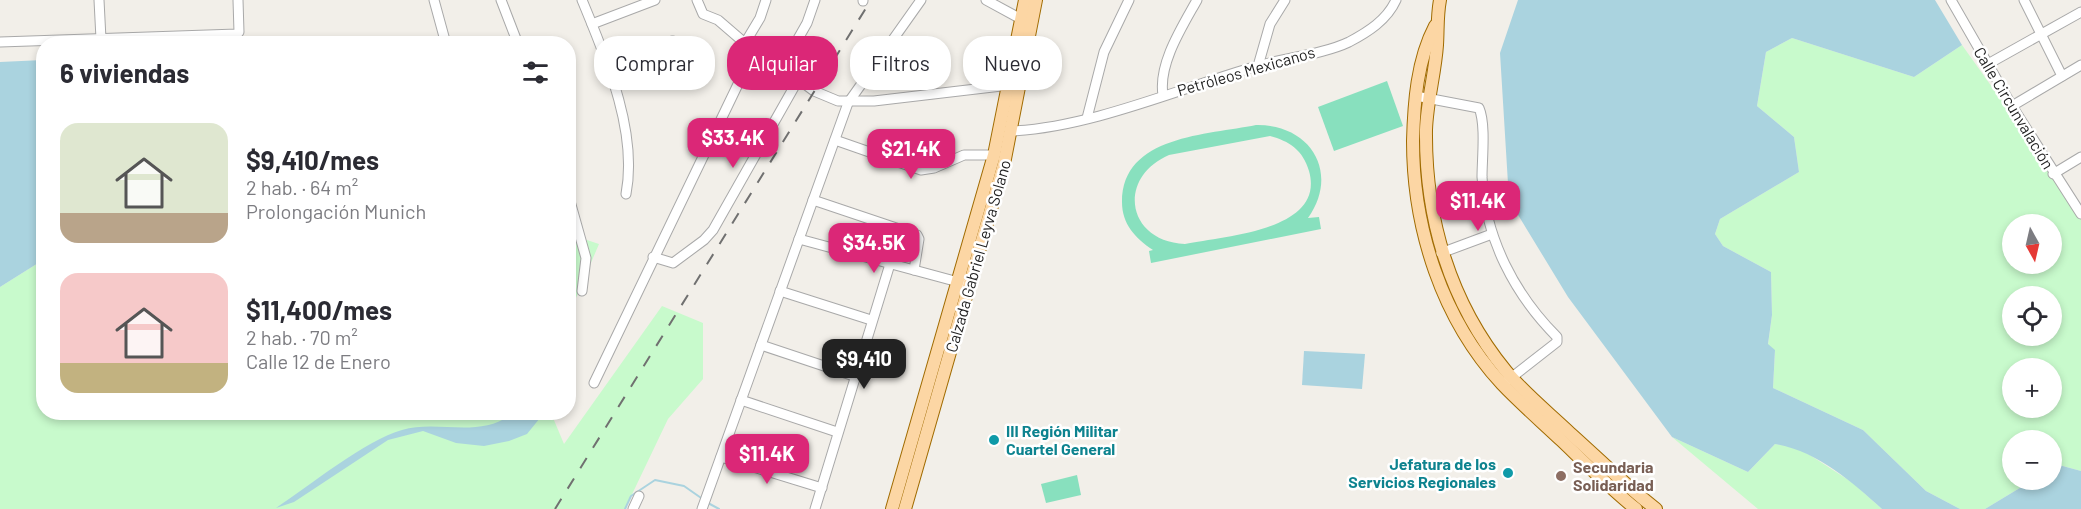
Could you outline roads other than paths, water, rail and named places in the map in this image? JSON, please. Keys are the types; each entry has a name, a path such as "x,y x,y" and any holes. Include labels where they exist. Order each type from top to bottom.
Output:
{"main road":[{"name":"Calzada Gabriel Leyva Solano","path":"1018,36 1025,0"},
{"name":"Calzada Gabriel Leyva Solano","path":"905,509 970,285 1011,131 1036,0"},
{"path":"1440,0 1435,24 1437,44 1422,97 1413,164 1417,203 1430,259 1442,291 1462,329 1507,381 1636,509"},
{"name":"Calzada Gabriel Leyva Solano","path":"892,509 956,281 984,192 1009,90"},
{"path":"1422,97 1428,188 1442,253 1467,310 1507,381 1656,509"}],"street":[{"path":"99,0 101,36"},
{"path":"183,36 237,34 239,32 238,0"},
{"path":"434,0 444,36"},
{"path":"501,0 515,36"},
{"path":"582,0 596,36"},
{"path":"592,24 655,0"},
{"path":"697,0 703,14 718,20 737,36"},
{"path":"749,36 760,18 766,0"},
{"path":"800,36 815,0"},
{"path":"702,509 848,103 921,0"},
{"path":"986,0 1021,19"},
{"path":"1087,118 1104,52 1129,0"},
{"path":"1163,95 1161,85 1167,63 1197,0"},
{"path":"1258,66 1270,24 1285,0"},
{"name":"Petróleos Mexicanos","path":"1011,131 1040,130 1087,118 1258,66 1347,43 1385,17 1396,0"},
{"name":"Calle Circunvalación","path":"1951,0 2012,106 2081,214"},
{"path":"2024,0 2062,76"},
{"path":"1988,64 2081,12"},
{"path":"0,42 36,41"},
{"path":"2012,106 2081,65"},
{"path":"615,90 621,108 630,174 626,194"},
{"path":"594,383 735,90"},
{"path":"653,257 673,263 704,240 713,230 792,90"},
{"path":"814,90 848,103 965,90"},
{"path":"1422,97 1476,105 1481,111 1482,180 1492,234 1523,299 1558,340 1507,381"},
{"path":"835,140 927,170 964,155 994,155"},
{"path":"2054,174 2081,157"},
{"path":"813,200 917,235 919,239 914,270"},
{"path":"576,222 586,258 582,291"},
{"path":"1442,253 1492,234"},
{"path":"799,239 970,285"},
{"path":"815,509 890,264"},
{"path":"780,291 871,320"},
{"path":"761,345 854,376"},
{"path":"741,400 837,432"},
{"path":"721,457 822,488"},
{"path":"633,509 639,496"}],"water":[{"path":"1518,0 1935,0 1962,45 1914,77 1792,38 1766,52 1757,106 1794,137 1799,172 1720,219 1715,234 1723,246 1771,272 1772,315 1768,344 1775,350 1773,388 1863,430 1926,491 1960,509 1882,509 1833,469 1805,453 1775,444 1748,472 1672,437 1568,297 1509,200 1500,53"},
{"path":"36,60 36,264 0,287 0,62"},
{"path":"1304,351 1365,354 1362,389 1302,385"},
{"path":"501,420 538,420 527,434 509,441 484,446 456,443 423,431 388,440 294,502 276,508 338,464 388,435 416,427 488,425"},
{"path":"2062,466 2081,471 2081,509 1985,509 2016,490 2062,490"}],"waterway":[{"path":"625,509 631,496 655,480 684,486 704,500"},
{"path":"708,503 719,509"}],"railway":[{"path":"555,509 871,0"}],"place":[{"name":"III Región Militar Cuartel General","path":"994,440"},
{"name":"Jefatura de los Servicios Regionales","path":"1508,473"},
{"name":"Secundaria Solidaridad","path":"1561,476"}]}
